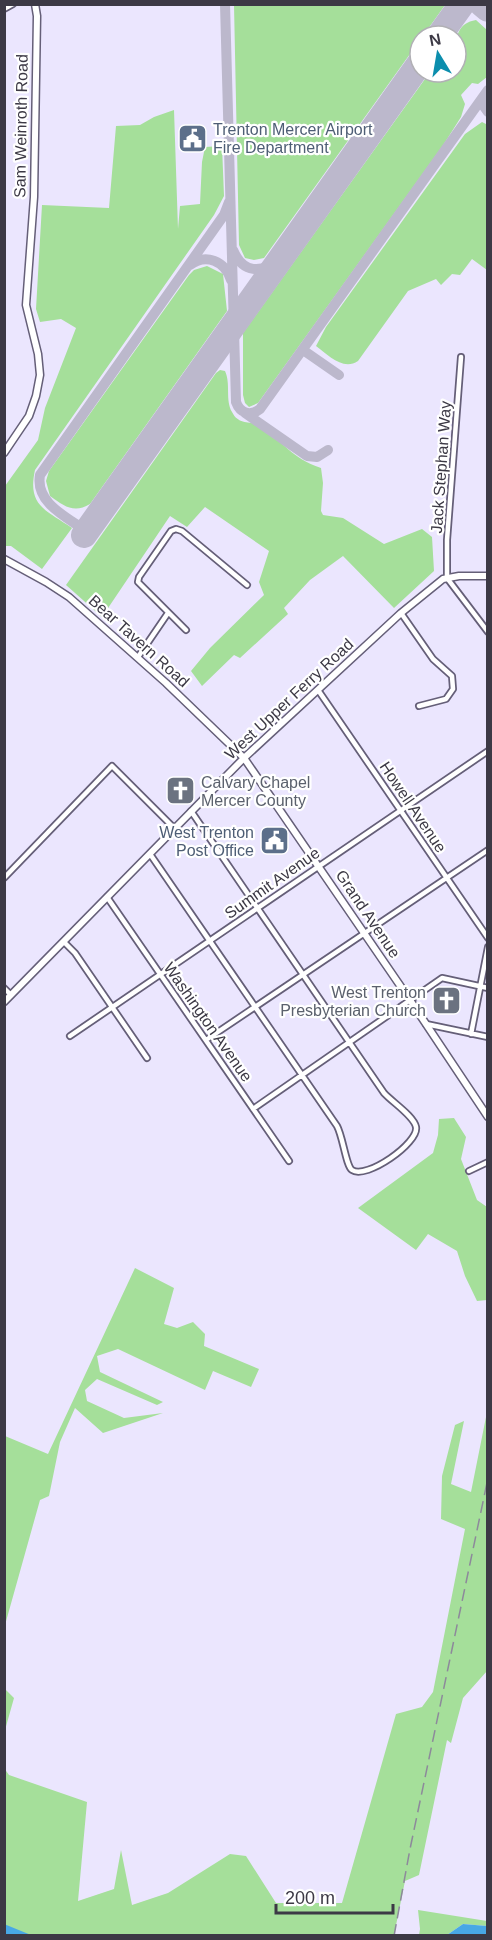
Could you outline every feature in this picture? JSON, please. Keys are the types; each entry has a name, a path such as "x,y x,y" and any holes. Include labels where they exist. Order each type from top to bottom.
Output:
{"main road":[{"name":"Sam Weinroth Road","path":"4,453 29,416 40,375 38,354 26,305 34,197 37,16 35,4"},
{"name":"Bear Tavern Road","path":"4,559 69,597 138,657 244,758"},
{"path":"447,578 488,576"},
{"name":"West Upper Ferry Road","path":"4,1002 244,758 401,613 437,582 447,578"},
{"name":"Grand Avenue","path":"244,758 488,1117"}],"street":[{"path":"4,9 13,4"},
{"name":"Jack Stephan Way","path":"447,578 447,540 461,357"},
{"path":"186,630 138,582 139,577 169,533 176,529 182,531 247,585"},
{"path":"447,578 488,632"},
{"path":"138,657 168,613"},
{"path":"401,613 434,659 453,680 451,693 446,699 419,706"},
{"name":"Howell Avenue","path":"318,690 488,938"},
{"name":"Summit Avenue","path":"70,1036 488,751"},
{"path":"4,878 112,766 174,828"},
{"path":"150,854 337,1126 343,1140 348,1165 353,1171 360,1173 401,1150 415,1136 416,1124 384,1093 191,812"},
{"path":"206,1040 488,850"},
{"name":"Washington Avenue","path":"107,897 289,1161"},
{"path":"64,942 75,953 147,1058"},
{"path":"471,1034 488,947"},
{"path":"253,1108 442,978 488,988"},
{"path":"4,988 11,995"},
{"path":"426,1024 488,1037"},
{"path":"469,1171 488,1162"}],"green space":[{"path":"234,5 445,5 432,24 408,24 408,57 264,258 254,260 245,258 239,245"},
{"path":"476,20 487,30 487,77 478,84 472,83 461,95 465,104 461,117 442,147 258,403 249,407 243,395 243,333 421,84 468,84 468,23"},
{"path":"174,110 178,229 180,206 200,204 205,147 222,146 224,196 214,215 35,470 33,482 36,499 47,511 72,528 42,569 11,546 4,546 5,486 38,440 45,408 76,328 61,319 40,322 36,309 42,205 109,208 116,126 140,125"},
{"path":"482,122 488,125 487,270 472,259 460,275 452,274 441,285 436,279 408,291 358,361 347,364 331,357 316,346 326,327 465,134"},
{"path":"207,266 223,274 227,311 90,504 79,508 69,508 60,503 50,496 46,481 49,471 189,275 194,270"},
{"path":"220,370 225,371 227,376 230,407 238,419 260,426 295,455 321,468 323,483 321,511 323,515 343,518 384,544 422,529 432,537 434,571 394,608 343,556 310,580 284,608 288,614 240,658 234,655 202,686 191,671 210,648 264,595 259,582 269,551 205,507 187,527 170,516 102,617 66,585"},
{"path":"454,1118 466,1137 461,1159 477,1200 487,1207 487,1300 477,1301 465,1276 457,1251 428,1234 416,1250 358,1208 433,1153 439,1119"},
{"path":"135,1268 174,1288 164,1324 177,1328 193,1322 205,1334 204,1346 259,1369 251,1387 213,1371 205,1390 118,1349 97,1356 100,1372 163,1402 157,1405 97,1379 85,1390 87,1401 124,1418 163,1413 103,1433 75,1408 60,1442 49,1496 40,1500 5,1625 5,1436 48,1454"},
{"path":"487,1412 487,1671 463,1698 451,1743 447,1740 419,1875 405,1881 394,1935 5,1935 4,1768 9,1775 87,1802 78,1901 114,1889 121,1850 132,1905 168,1893 230,1854 246,1856 276,1903 342,1903 396,1714 422,1707 433,1692 465,1529 441,1519 442,1476 455,1425 464,1421 451,1484 471,1492"},
{"path":"5,1689 14,1698 5,1730"},
{"path":"418,1910 487,1921 487,1926 463,1924 447,1935 419,1935"}],"water":[{"path":"4,1924 31,1935 6,1935"},
{"path":"463,1924 487,1926 487,1935 447,1935"}],"taxiway":[{"path":"225,4 236,402 246,413 253,413 260,409 488,90"},
{"path":"485,94 483,105 488,112"},
{"path":"86,531 62,515 47,501 42,494 40,475 224,215 229,202"},
{"path":"233,250 242,264 253,269 266,267 280,260"},
{"path":"190,265 196,261 208,259 214,261 224,268 231,280"},
{"path":"303,350 339,375"},
{"path":"245,413 307,456 317,457 328,450"}],"runway":[{"path":"448,24 462,4"},
{"path":"482,4 488,9"},
{"path":"84,535 408,80"}],"railway":[{"path":"394,1936 410,1849 488,1478"}],"place":[{"name":"Trenton Mercer Airport Fire Department","path":"192,138"},
{"name":"Calvary Chapel Mercer County","path":"180,791"},
{"name":"West Trenton Post Office","path":"275,841"},
{"name":"West Trenton Presbyterian Church","path":"447,1001"}]}
